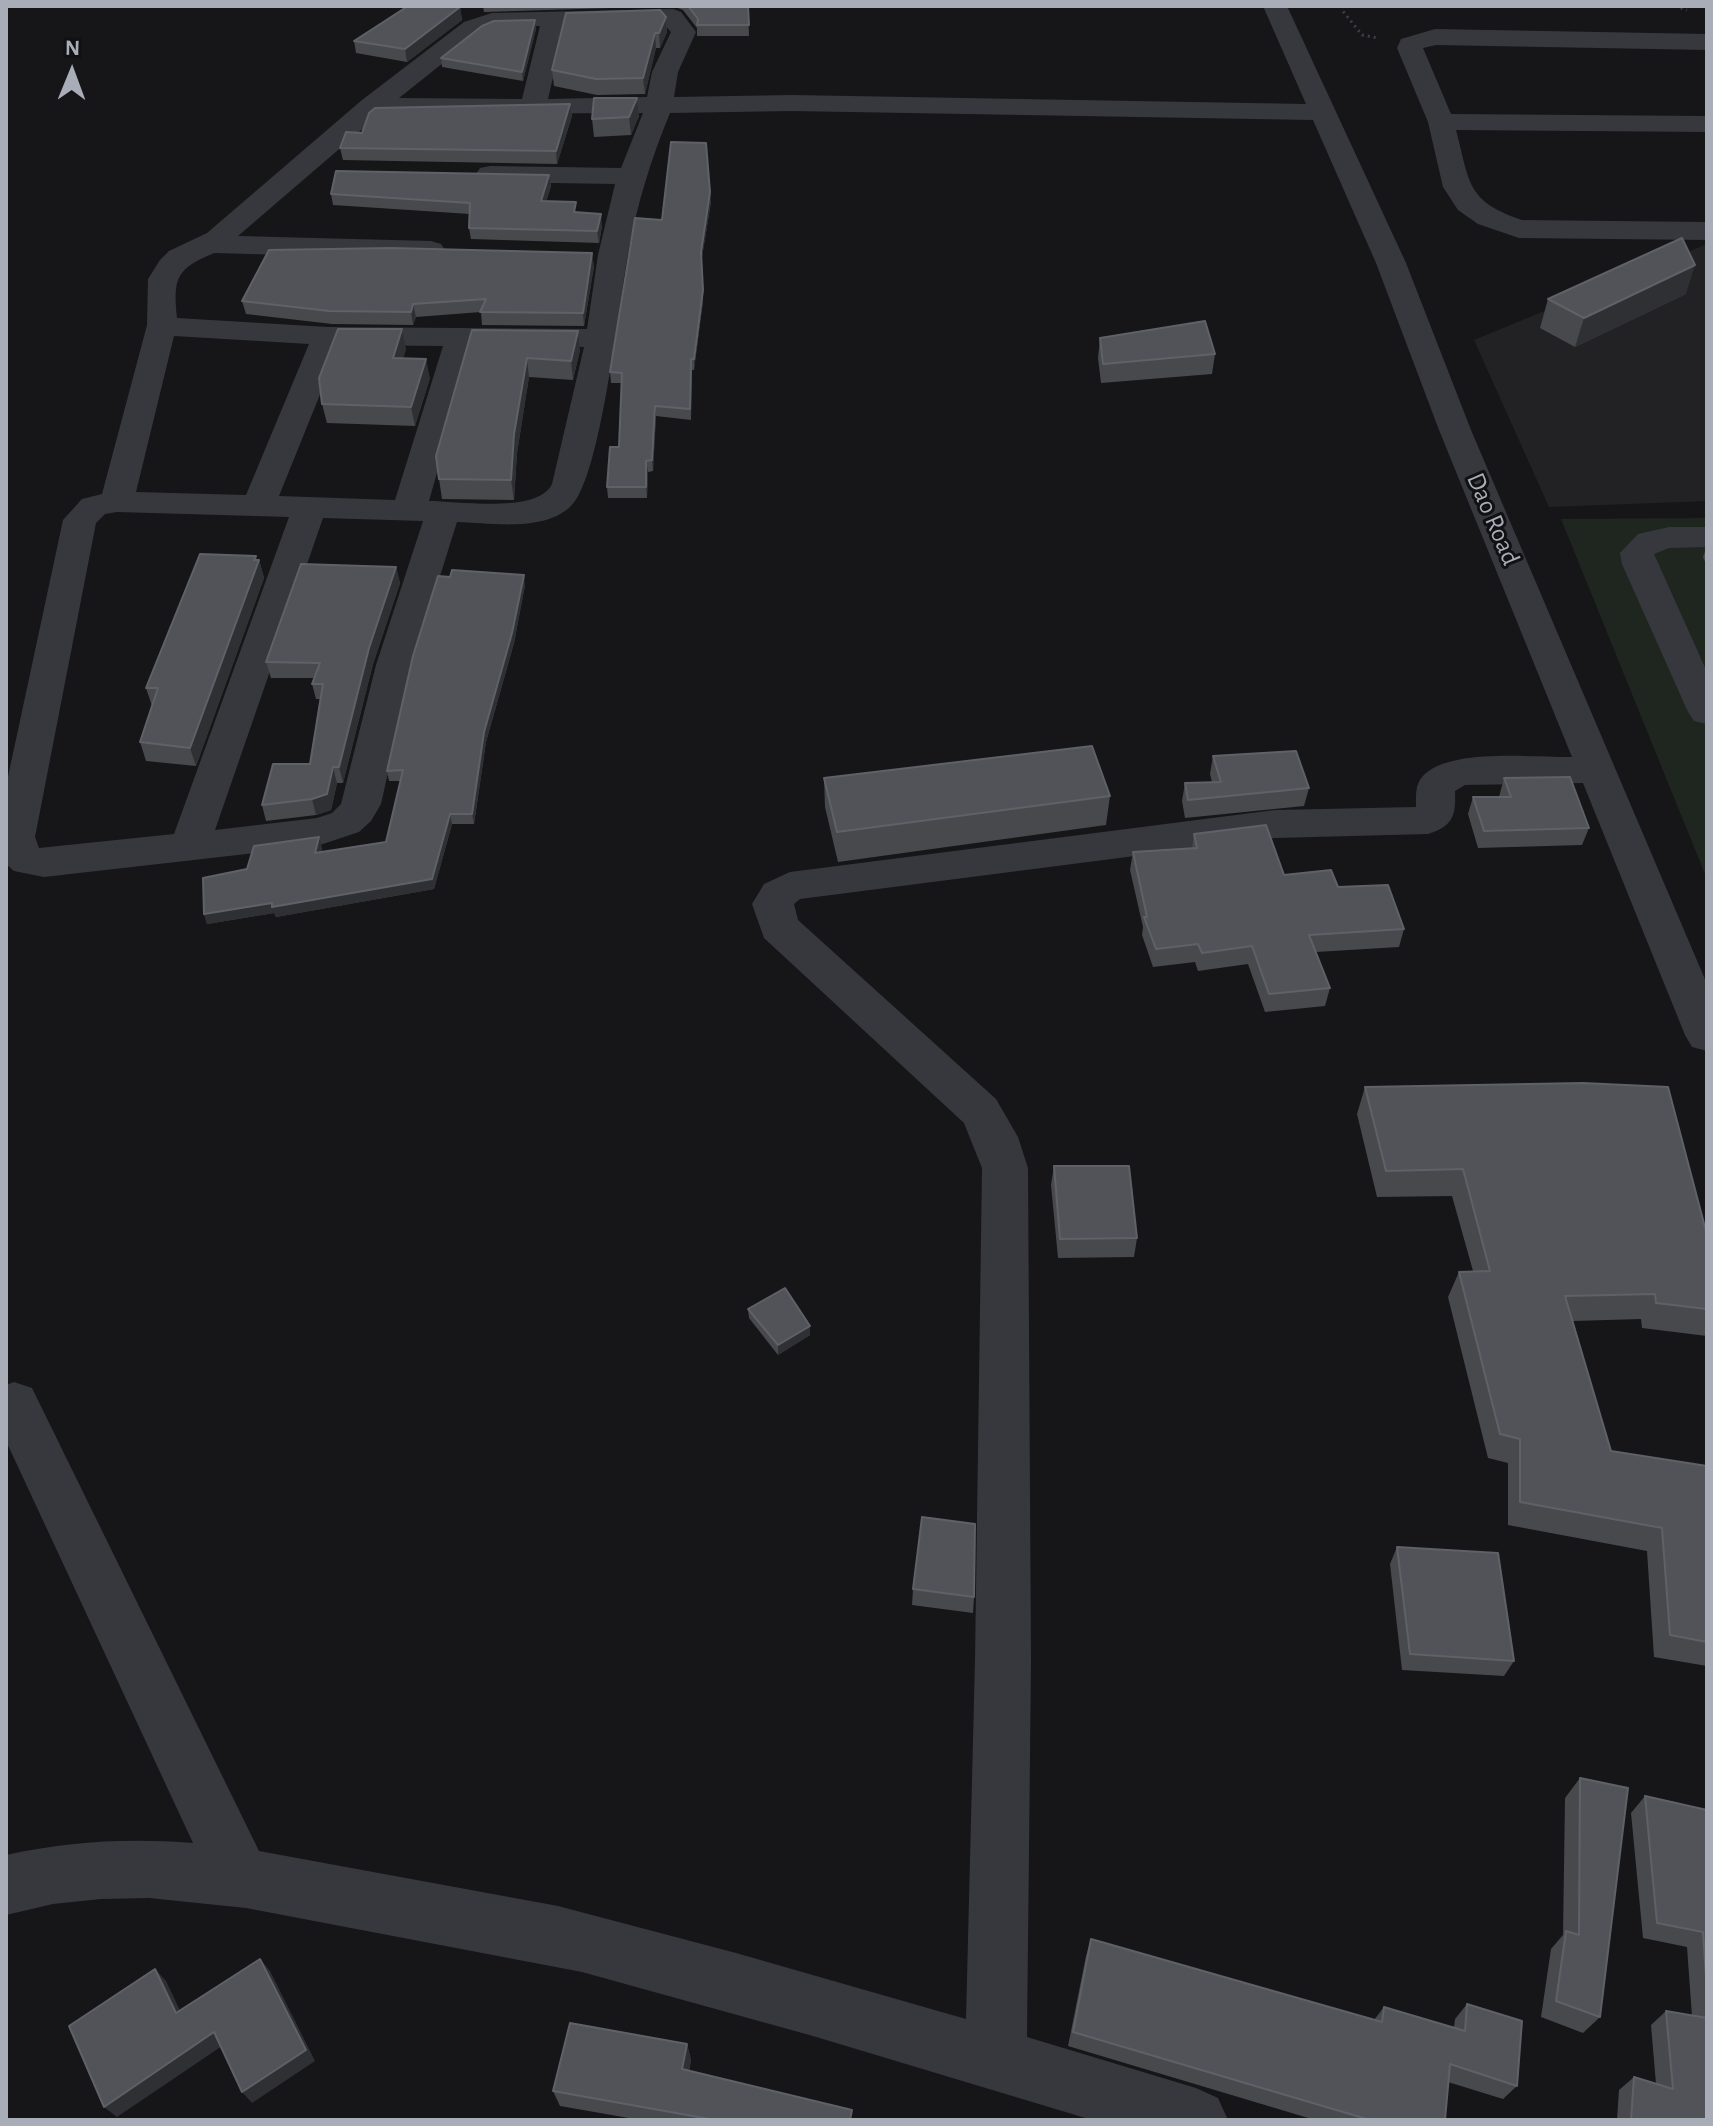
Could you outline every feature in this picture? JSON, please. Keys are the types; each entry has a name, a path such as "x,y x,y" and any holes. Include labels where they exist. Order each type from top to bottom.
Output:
{"street":[{"name":"Dao Road","path":"1275,6 1391,263 1455,430 1707,1035"},
{"path":"117,502 152,354 162,325 160,292 163,276 173,262 212,244 371,106 483,22 650,13 672,17 684,32 665,72 659,106 597,255 601,338 564,497 555,505 524,513 426,511 310,506 117,502 94,506 80,520 15,837 17,864 317,832 340,826 356,815 364,800 364,782 394,665 426,511 461,336"},
{"path":"533,107 554,19"},
{"path":"1707,42 1435,37 1410,44 1441,122 1457,187 1468,204 1488,218 1519,229 1707,231"},
{"path":"371,106 792,103 1323,112"},
{"path":"1441,122 1707,124"},
{"path":"296,171 344,172"},
{"path":"471,174 631,176"},
{"path":"212,244 459,251"},
{"path":"162,325 185,329 328,336 601,338"},
{"path":"259,505 328,336"},
{"path":"190,845 310,506"},
{"path":"1703,697 1639,564 1637,553 1641,546 1659,538 1707,537"},
{"path":"996,2059 1003,1660 1005,1168 995,1137 980,1111 779,927 773,904 778,894 790,886 1037,854 1275,824 1428,820 1436,815 1436,786 1453,774 1468,771 1596,770"},
{"path":"14,1404 240,1877"},
{"path":"6,1885 27,1879 108,1869 240,1877 579,1941 996,2059 1196,2120"}],"path":[{"path":"1343,6 1342,10 1362,35 1410,44"}],"shaded area":[{"path":"1707,244 1707,501 1549,507 1474,340"},
{"path":"1707,518 1707,879 1561,519"}],"building":[{"path":"408,6 460,7 405,49 354,41"},
{"path":"688,6 748,6 749,25 697,25 698,19"},
{"path":"660,10 666,17 659,33 655,33 643,78 596,79 552,70 566,13"},
{"path":"535,20 522,72 441,58 482,26 494,21"},
{"path":"594,98 637,98 629,117 592,119"},
{"path":"570,104 556,151 340,148 346,132 362,133 369,113 375,108"},
{"path":"671,142 706,143 710,192 701,252 703,290 694,359 691,359 690,409 655,406 652,460 646,461 646,487 607,487 610,447 619,447 622,373 610,372 635,218 662,220"},
{"path":"336,171 549,175 541,201 576,202 574,212 601,214 597,231 469,228 470,203 331,194"},
{"path":"1682,238 1695,265 1584,318 1548,299"},
{"path":"391,248 592,253 583,313 480,312 486,299 413,304 411,312 329,311 242,301 269,250"},
{"path":"1205,321 1215,354 1103,364 1100,338"},
{"path":"338,329 402,329 393,358 426,359 411,407 322,404 319,378"},
{"path":"472,330 578,331 571,361 527,358 514,434 511,480 439,479 436,456"},
{"path":"200,554 256,556 254,560 259,560 190,748 140,742 158,688 146,688"},
{"path":"301,564 396,567 369,648 339,767 333,767 327,794 312,799 262,805 273,764 310,764 323,684 312,684 320,663 266,662"},
{"path":"452,570 524,575 512,633 484,732 472,814 450,814 432,879 272,907 272,903 204,914 203,878 247,869 254,846 319,837 315,853 386,842 403,770 387,771 413,656 438,576 450,577"},
{"path":"1092,746 1110,796 837,832 824,778"},
{"path":"1296,751 1309,788 1188,800 1185,783 1221,782 1213,756"},
{"path":"1570,777 1589,828 1484,831 1473,797 1511,797 1504,778"},
{"path":"1266,825 1284,875 1331,870 1338,887 1388,885 1404,929 1309,935 1330,988 1269,994 1252,946 1202,953 1198,944 1156,949 1144,917 1147,917 1133,852 1197,848 1194,834"},
{"path":"1583,1083 1668,1087 1707,1235 1707,1309 1656,1303 1655,1294 1565,1296 1611,1451 1707,1466 1707,1642 1670,1635 1662,1528 1520,1502 1520,1439 1500,1434 1459,1272 1490,1271 1463,1169 1386,1171 1365,1087"},
{"path":"1054,1166 1129,1166 1137,1238 1060,1239"},
{"path":"785,1288 810,1326 778,1345 748,1309"},
{"path":"922,1517 975,1524 974,1597 913,1589"},
{"path":"1397,1547 1498,1553 1514,1661 1410,1654"},
{"path":"1580,1778 1628,1788 1600,2017 1556,2001 1566,1931 1579,1935"},
{"path":"1645,1796 1707,1810 1707,1991 1703,1932 1657,1923"},
{"path":"1091,1939 1382,2022 1384,2007 1465,2031 1467,2004 1522,2021 1517,2086 1450,2064 1445,2120 1370,2120 1073,2032"},
{"path":"260,1959 306,2050 242,2092 214,2032 104,2107 69,2026 155,1969 176,2013"},
{"path":"1666,2011 1707,2018 1707,2120 1631,2120 1634,2077 1673,2089"},
{"path":"570,2023 687,2044 682,2069 852,2110 850,2120 715,2120 553,2091"}]}
